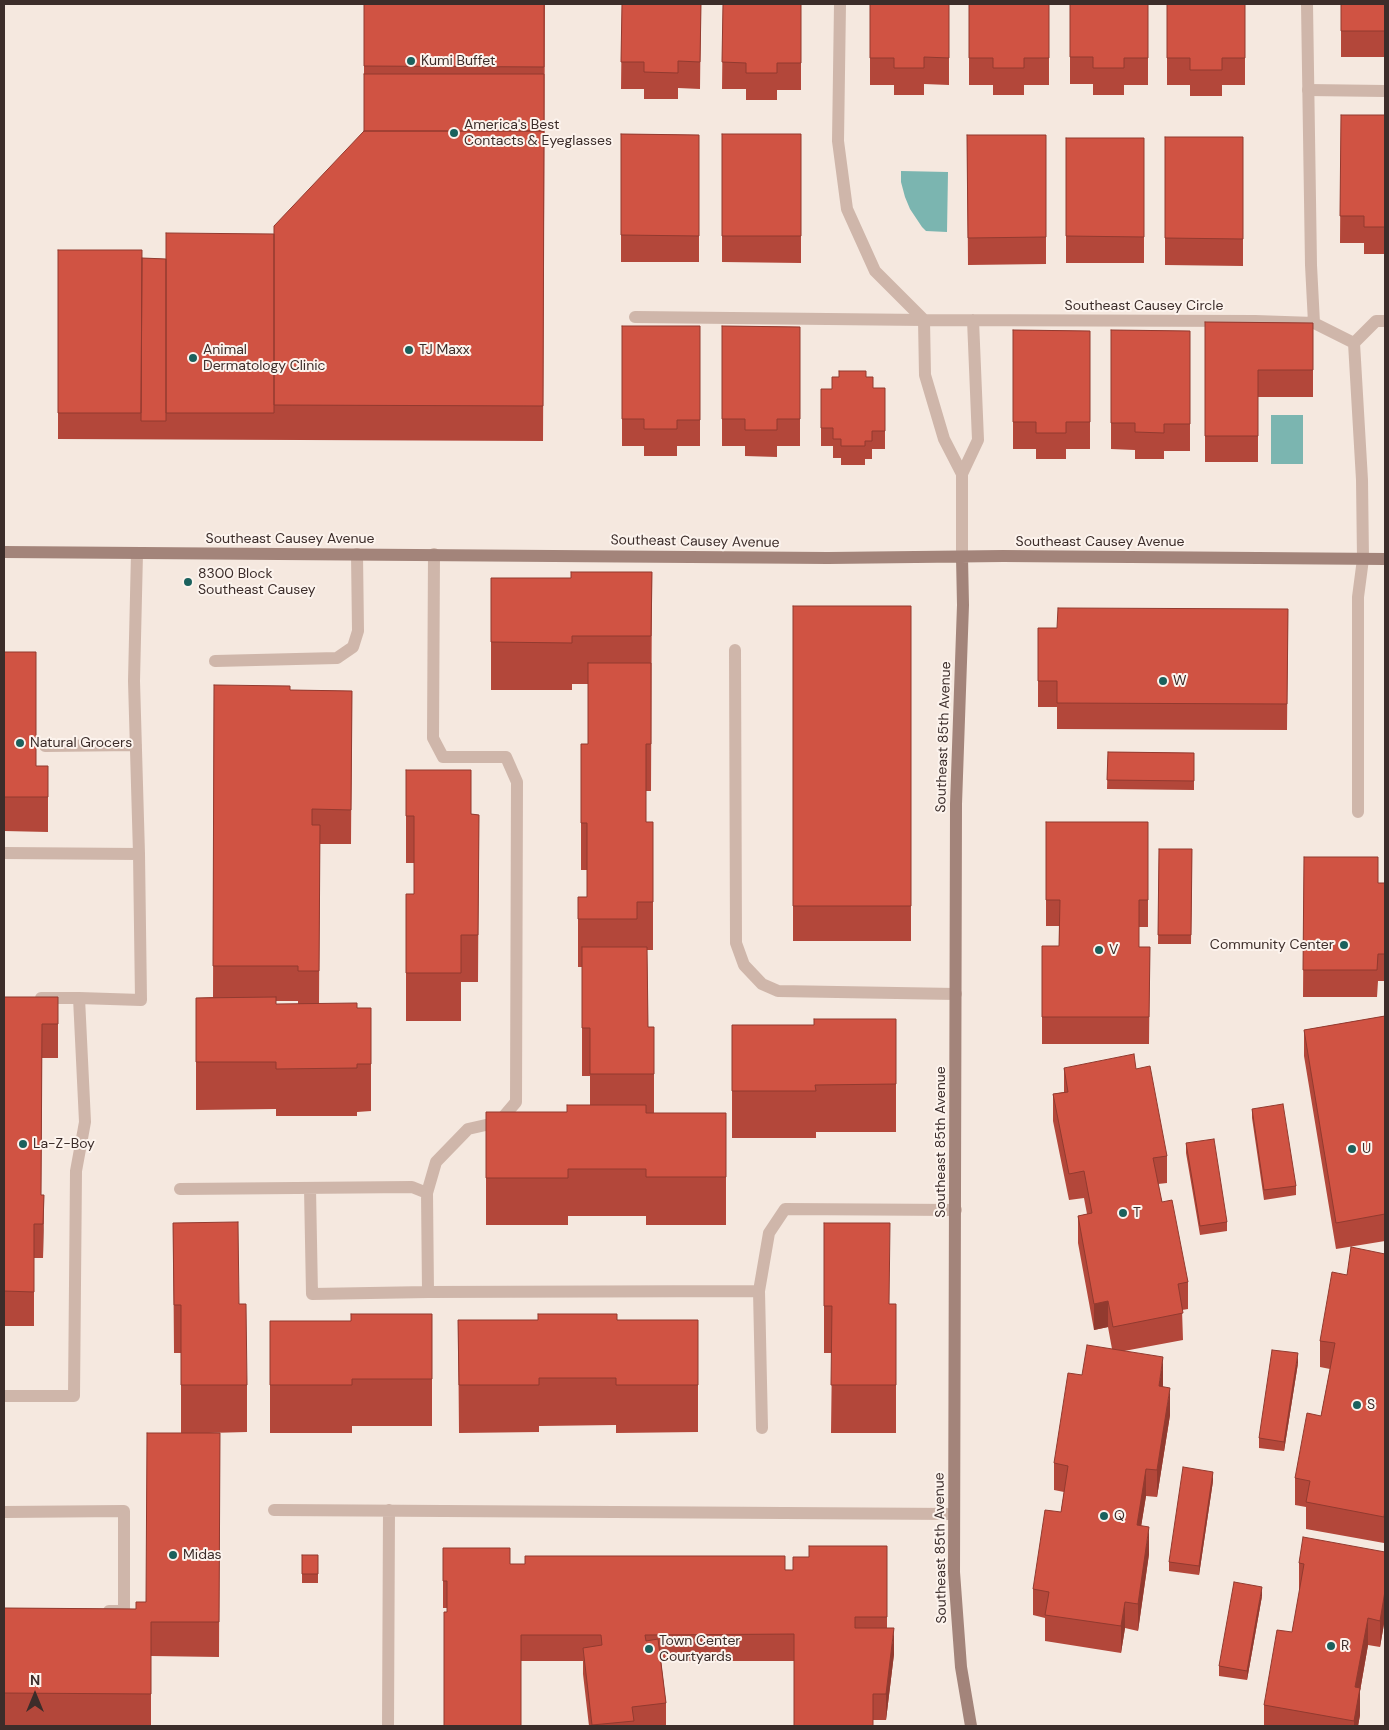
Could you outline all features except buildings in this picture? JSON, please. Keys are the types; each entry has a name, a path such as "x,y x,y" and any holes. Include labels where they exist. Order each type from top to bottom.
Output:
{"street":[{"path":"840,4 838,141 847,209 875,271 924,320 925,375 944,439 962,474"},
{"path":"1307,4 1311,265 1314,323"},
{"path":"1308,90 1385,91"},
{"name":"Southeast Causey Circle","path":"635,317 1314,323 1354,343"},
{"path":"962,557 962,474 978,440 973,320"},
{"path":"1358,812 1358,597 1362,559 1362,480 1354,343 1376,321 1385,321"},
{"name":"Southeast Causey Avenue","path":"4,552 828,558 1013,556 1385,559"},
{"path":"32,998 141,1000 134,681 137,553"},
{"path":"215,661 337,658 353,647 358,631 357,554"},
{"path":"428,1292 427,1193 436,1162 468,1130 499,1122 516,1102 517,782 506,757 443,757 433,738 434,554"},
{"name":"Southeast 85th Avenue","path":"962,557 963,605 956,804 954,1572 956,1624 971,1726"},
{"path":"734,650 736,943 744,965 762,984 778,991 956,994"},
{"path":"46,746 136,745"},
{"path":"4,853 139,854"},
{"path":"4,1396 74,1396 76,1171 84,1122 79,998"},
{"path":"180,1189 412,1187 427,1193"},
{"path":"310,1188 312,1294 760,1291"},
{"path":"762,1428 760,1291 769,1233 785,1209 956,1210"},
{"path":"274,1510 954,1514"},
{"path":"388,1726 389,1510"},
{"path":"4,1512 124,1512 124,1611 94,1611"}],"water":[{"path":"901,171 948,172 947,232 926,231 922,227 910,209 905,197 901,182"},
{"path":"1271,415 1303,415 1303,464 1271,464"}],"place":[{"name":"Kumi Buffet","path":"411,61"},
{"name":"America's Best Contacts & Eyeglasses","path":"454,133"},
{"name":"TJ Maxx","path":"409,350"},
{"name":"Animal Dermatology Clinic","path":"193,358"},
{"name":"8300 Block Southeast Causey","path":"188,582"},
{"name":"W","path":"1163,681"},
{"name":"Natural Grocers","path":"20,743"},
{"name":"Community Center","path":"1344,945"},
{"name":"V","path":"1099,950"},
{"name":"La-Z-Boy","path":"23,1144"},
{"name":"U","path":"1352,1149"},
{"name":"T","path":"1123,1213"},
{"name":"S","path":"1357,1405"},
{"name":"Q","path":"1104,1516"},
{"name":"Midas","path":"173,1555"},
{"name":"R","path":"1331,1646"},
{"name":"Town Center Courtyards","path":"649,1649"}]}
